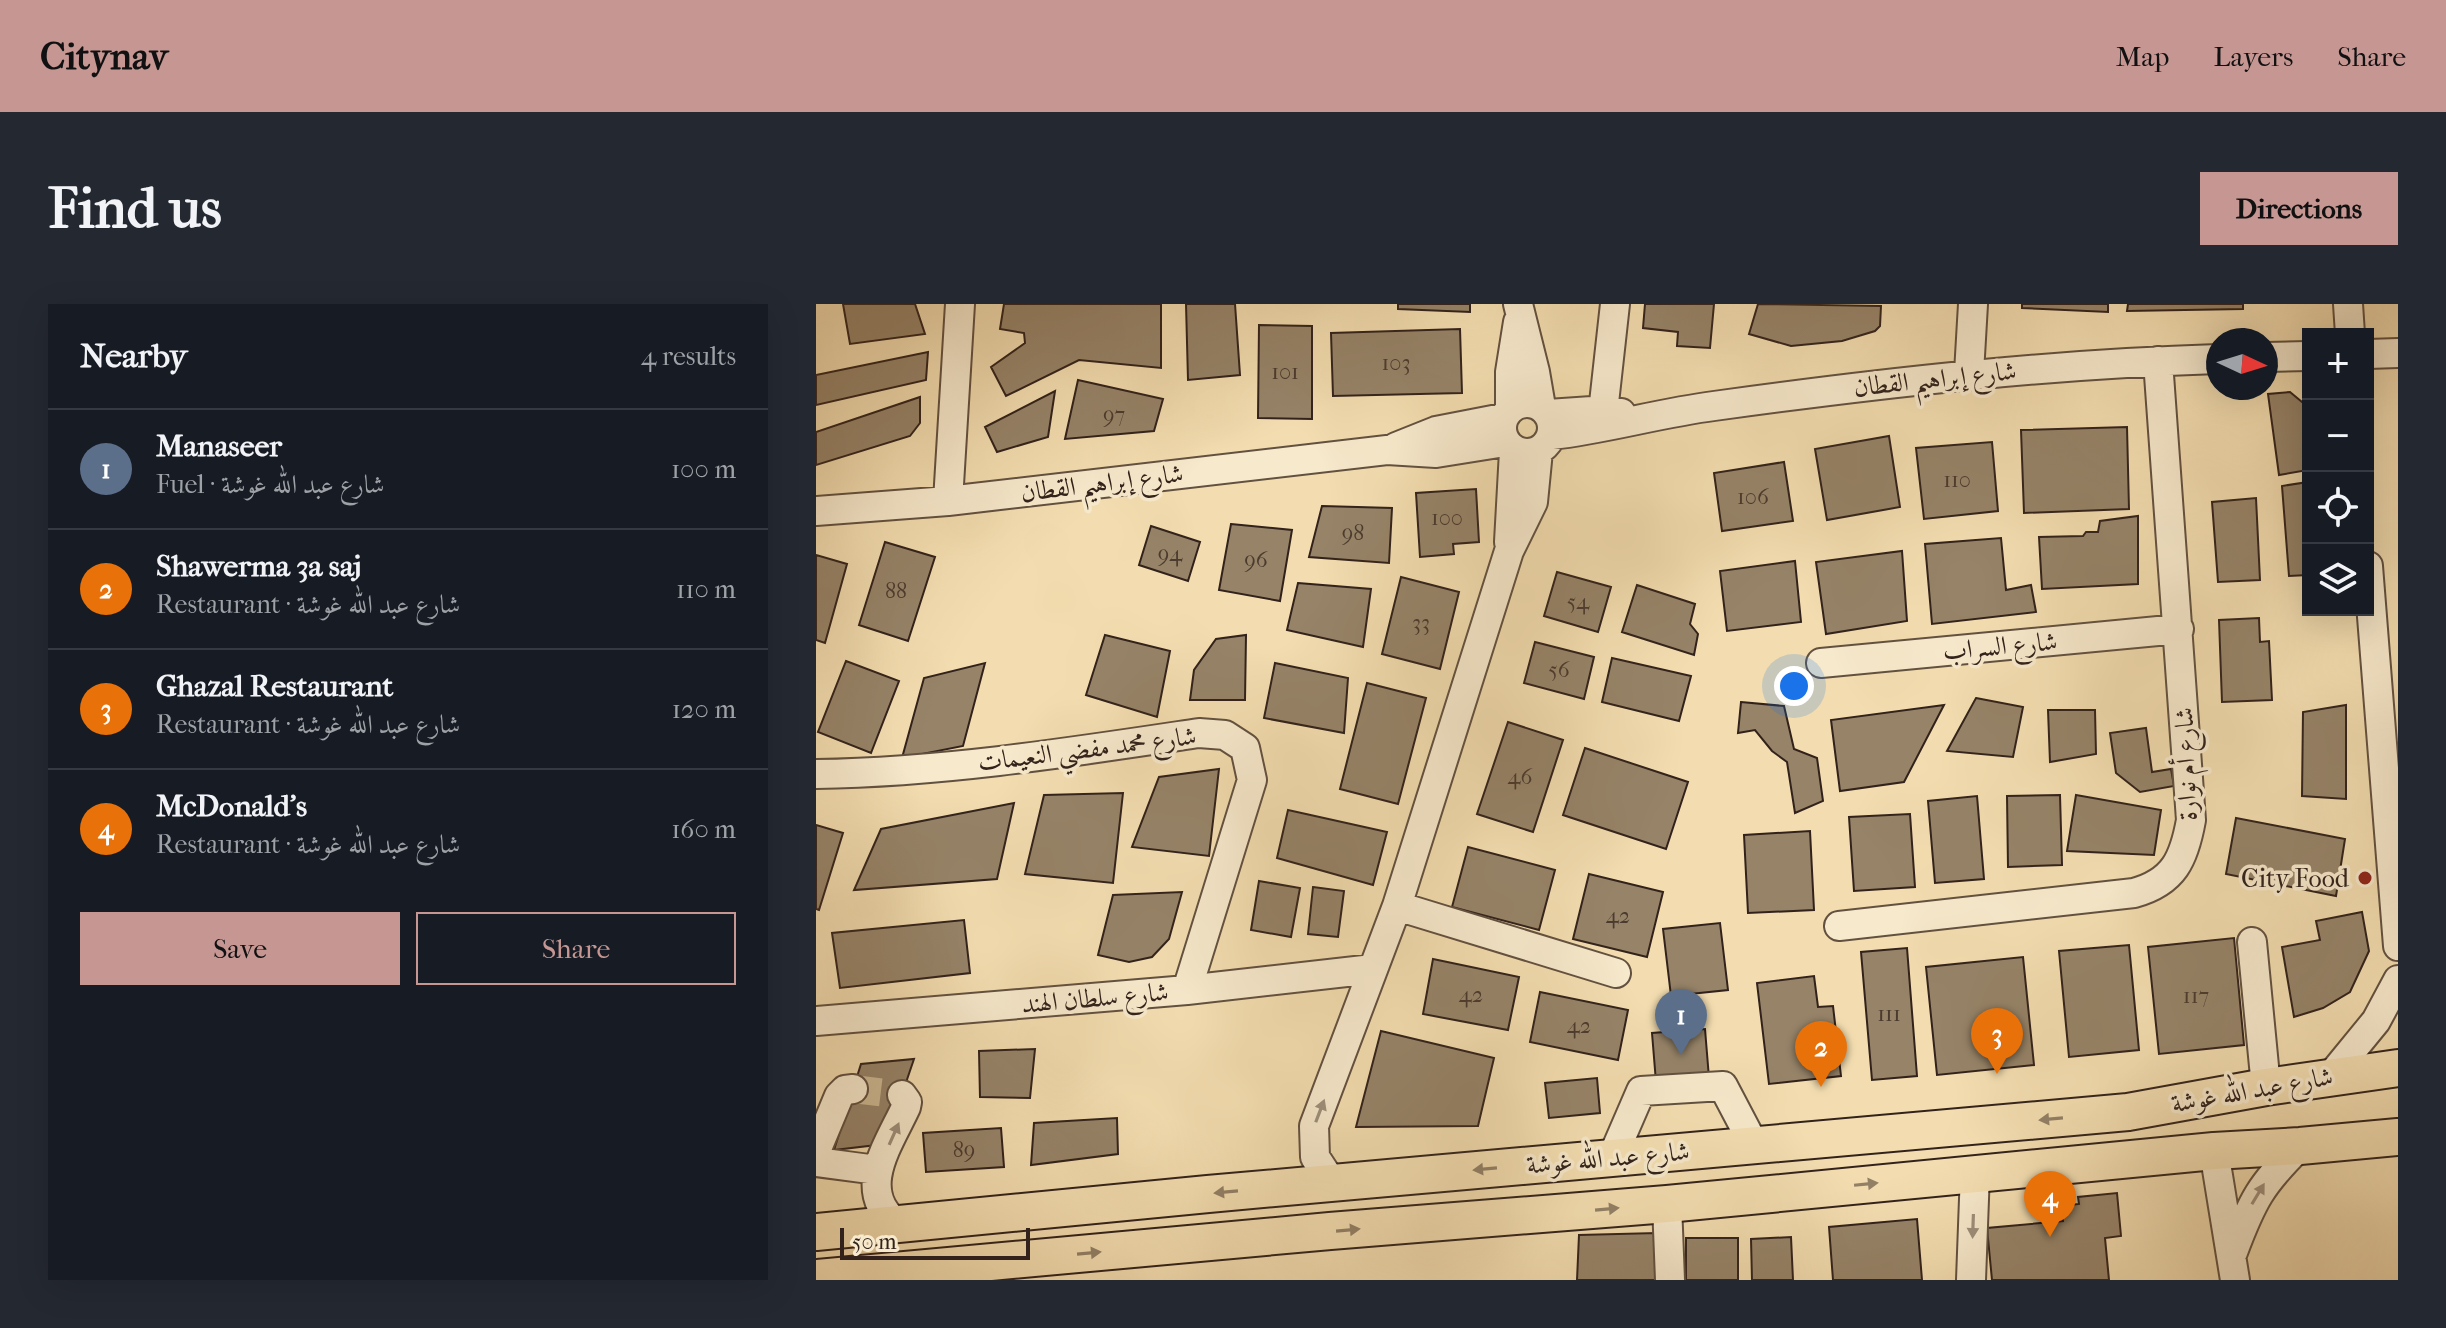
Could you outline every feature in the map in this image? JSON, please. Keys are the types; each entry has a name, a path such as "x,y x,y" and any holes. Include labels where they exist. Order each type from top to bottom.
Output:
{"main road":[{"name":"شارع عبد الله غوشة","path":"816,1232 2128,1112 2331,1076 2395,1085"},
{"path":"2128,1112 2395,1085"},
{"name":"شارع عبد الله غوشة","path":"816,1278 1667,1204 1975,1172 2398,1137"}],"street":[{"path":"948,501 960,304"},
{"path":"1603,412 1615,304"},
{"path":"1969,373 1973,304"},
{"path":"2348,304 2350,328"},
{"path":"1332,1183 1315,1157 1314,1126 1397,906 1509,551 1510,500 1535,372 1518,309"},
{"path":"2374,354 2398,353"},
{"path":"2278,357 2302,356"},
{"name":"شارع إبراهيم القطان","path":"816,511 948,501 1387,450 1436,431 1526,428 1587,431 1653,415 1969,373 2206,359"},
{"name":"شارع أم نوارة","path":"1839,926 2134,893 2155,888 2174,868 2186,849 2191,820 2158,361"},
{"name":"شارع إبراهيم القطان","path":"1526,428 1603,412 1653,415"},
{"path":"2372,616 2398,946"},
{"name":"شارع السراب","path":"1821,663 2179,629"},
{"name":"شارع محمد مفضي النعيمات","path":"816,774 1017,760 1199,733 1225,735 1245,748 1252,780 1187,990"},
{"path":"1397,906 1616,973"},
{"path":"2252,942 2266,1087"},
{"name":"شارع سلطان الهند","path":"816,1021 1187,990 1373,969"},
{"path":"2331,1076 2376,1021 2398,980"},
{"path":"1612,1158 1641,1091 1723,1086 1754,1145"},
{"path":"816,1151 839,1096 845,1090 853,1089"},
{"path":"896,1223 886,1216 875,1194 877,1170 906,1107 907,1102 902,1095"},
{"path":"2234,1266 2248,1210 2262,1186 2300,1146"},
{"path":"2214,1151 2234,1266"},
{"path":"816,1162 877,1170"},
{"path":"1971,1280 1975,1172"},
{"path":"1667,1204 1670,1280"}],"building":[{"path":"843,304 915,304 925,334 850,344"},
{"path":"1004,304 1161,304 1161,368 1079,360 1006,396 991,367 1025,343 1024,333 1000,329"},
{"path":"1186,304 1235,304 1240,375 1188,380"},
{"path":"1398,304 1470,304 1470,312 1398,309"},
{"path":"1645,304 1714,304 1710,348 1677,346 1678,332 1643,328"},
{"path":"1758,304 1881,306 1880,326 1875,331 1842,341 1791,346 1749,334"},
{"path":"2022,304 2108,304 2108,312 2022,308"},
{"path":"2128,304 2243,304 2243,309 2127,311"},
{"path":"1259,325 1312,326 1312,419 1258,418"},
{"path":"1460,329 1462,393 1333,396 1331,333"},
{"path":"928,352 926,380 816,405 816,375"},
{"path":"1078,380 1163,399 1154,431 1065,439"},
{"path":"1055,391 1048,437 997,452 985,427"},
{"path":"2290,392 2302,402 2302,471 2279,475 2269,400 2278,400 2278,393"},
{"path":"920,397 920,423 910,436 816,465 816,432"},
{"path":"2127,427 2129,509 2024,513 2021,430"},
{"path":"1889,436 1900,507 1827,520 1815,449"},
{"path":"1992,442 1998,511 1924,519 1916,448"},
{"path":"1784,462 1793,521 1722,531 1714,473"},
{"path":"2302,483 2302,575 2289,576 2282,486"},
{"path":"1476,489 1479,542 1453,544 1454,554 1420,557 1416,493"},
{"path":"2256,498 2260,580 2218,582 2212,502"},
{"path":"1322,506 1392,508 1389,563 1309,557"},
{"path":"2138,516 2138,584 2042,589 2039,537 2083,536 2086,532 2098,532 2100,521"},
{"path":"1231,524 1292,530 1280,601 1219,590"},
{"path":"1151,526 1200,542 1188,581 1139,565"},
{"path":"2001,538 2006,590 2031,585 2036,612 1932,624 1925,544"},
{"path":"885,542 935,557 908,641 859,625"},
{"path":"1902,551 1907,621 1826,634 1816,562"},
{"path":"816,555 847,564 825,643 816,640"},
{"path":"1795,561 1801,622 1727,631 1720,571"},
{"path":"1557,572 1611,587 1598,632 1544,616"},
{"path":"1401,577 1459,592 1440,669 1382,654"},
{"path":"1298,583 1371,589 1363,647 1287,630"},
{"path":"1637,585 1695,604 1690,624 1698,634 1694,655 1622,632"},
{"path":"2259,618 2260,642 2269,641 2272,700 2222,702 2219,620"},
{"path":"1105,635 1170,651 1157,717 1086,695"},
{"path":"1246,635 1245,700 1190,700 1194,670 1216,639"},
{"path":"1535,642 1594,657 1584,699 1524,683"},
{"path":"1612,658 1691,676 1679,721 1602,702"},
{"path":"846,661 899,681 871,753 818,732"},
{"path":"985,663 963,746 902,758 924,678"},
{"path":"1275,663 1348,678 1344,733 1264,718"},
{"path":"1367,683 1426,698 1398,804 1340,789"},
{"path":"1976,698 2023,707 2013,757 1947,751"},
{"path":"1741,702 1784,706 1794,749 1817,758 1823,801 1795,813 1787,762 1772,751 1755,730 1738,733"},
{"path":"1944,705 1904,782 1840,791 1831,720"},
{"path":"2346,705 2346,799 2302,796 2303,712"},
{"path":"2048,710 2095,710 2096,754 2050,762"},
{"path":"1508,722 1563,740 1533,832 1477,814"},
{"path":"2146,728 2152,772 2171,769 2174,786 2140,792 2116,773 2110,733"},
{"path":"1585,748 1688,782 1666,849 1563,815"},
{"path":"1219,769 1209,856 1132,847 1159,777"},
{"path":"1123,793 1113,883 1025,874 1044,795"},
{"path":"2060,795 2062,865 2008,867 2007,796"},
{"path":"2076,795 2161,810 2154,855 2067,851"},
{"path":"1977,796 1984,879 1935,883 1928,801"},
{"path":"1014,803 997,879 854,890 881,829"},
{"path":"1288,810 1387,832 1373,885 1277,858"},
{"path":"1910,814 1915,887 1854,891 1849,817"},
{"path":"2236,818 2345,839 2336,896 2226,874"},
{"path":"816,825 843,833 819,910 816,909"},
{"path":"1810,831 1814,910 1748,913 1744,835"},
{"path":"1468,847 1555,870 1539,930 1452,907"},
{"path":"1589,874 1663,892 1647,957 1573,939"},
{"path":"1259,881 1300,888 1291,937 1251,930"},
{"path":"1313,887 1344,891 1338,937 1308,934"},
{"path":"1182,892 1169,939 1152,957 1129,962 1098,955 1113,895"},
{"path":"2362,912 2369,951 2350,992 2323,1008 2294,1017 2282,947 2320,940 2316,921"},
{"path":"964,920 970,973 840,988 832,933"},
{"path":"1720,923 1728,990 1671,996 1663,929"},
{"path":"2234,938 2244,1045 2159,1054 2148,947"},
{"path":"2129,945 2139,1050 2069,1057 2059,951"},
{"path":"1907,948 1917,1076 1872,1080 1861,952"},
{"path":"2023,957 2034,1065 1937,1075 1926,967"},
{"path":"1433,959 1519,977 1508,1030 1423,1014"},
{"path":"1814,976 1818,1007 1833,1006 1841,1076 1769,1084 1757,983"},
{"path":"1540,992 1628,1010 1618,1060 1530,1042"},
{"path":"1705,1029 1709,1078 1656,1082 1652,1033"},
{"path":"1381,1031 1494,1058 1478,1126 1356,1127"},
{"path":"1035,1049 1030,1098 980,1097 979,1051"},
{"path":"914,1059 885,1144 834,1150 861,1064"},
{"path":"1597,1078 1600,1113 1549,1118 1545,1083"},
{"path":"1117,1118 1118,1154 1031,1165 1034,1123"},
{"path":"1001,1128 1004,1167 926,1172 923,1133"},
{"path":"2117,1193 2121,1236 2105,1238 2109,1280 1992,1280 1987,1228 2063,1221 2062,1206 2079,1204 2078,1197"},
{"path":"1917,1219 1922,1280 1833,1280 1829,1227"},
{"path":"1657,1233 1659,1280 1577,1280 1579,1235"},
{"path":"1791,1237 1793,1280 1752,1280 1751,1239"},
{"path":"1686,1238 1738,1238 1738,1280 1686,1280"}],"tunnel":[{"path":"853,1089 902,1095"}],"place":[{"name":"City Food","path":"2365,878"},
{"name":"Manaseer","path":"1681,1055"},
{"name":"Ghazal Restaurant","path":"1997,1074"},
{"name":"Shawerma 3a saj","path":"1821,1087"},
{"name":"McDonald's","path":"2050,1237"}]}
